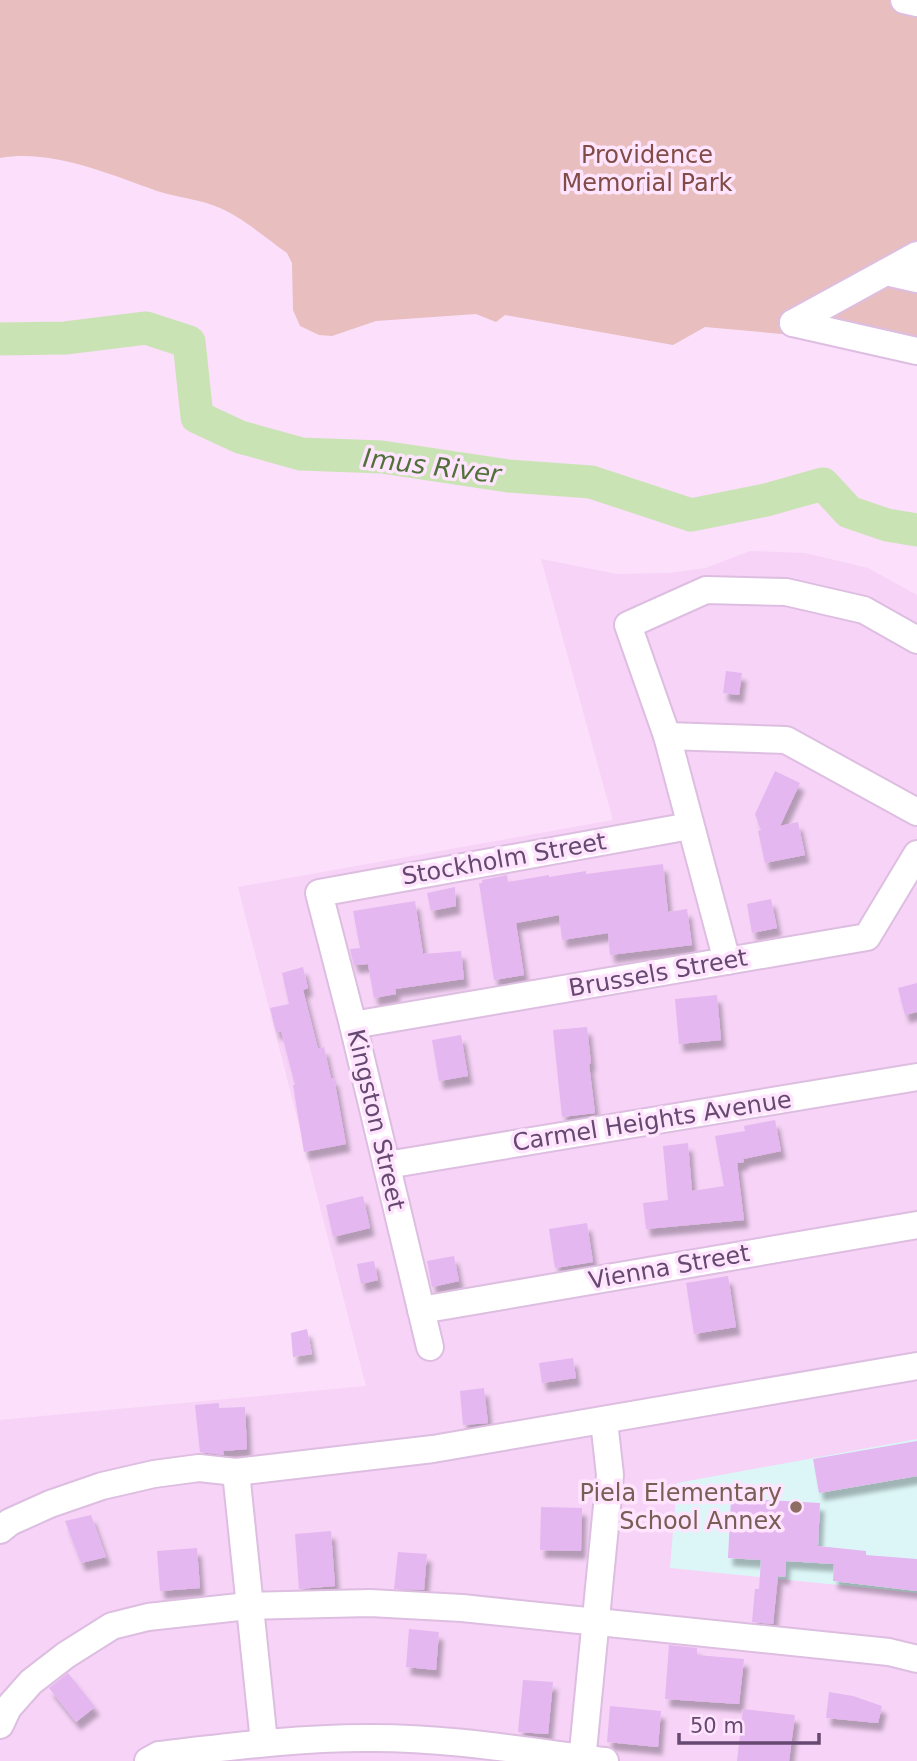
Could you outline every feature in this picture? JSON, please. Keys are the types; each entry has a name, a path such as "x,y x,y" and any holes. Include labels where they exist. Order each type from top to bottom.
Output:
{"street":[{"path":"904,0 917,3"},
{"path":"917,255 793,323 917,351"},
{"path":"886,272 917,279"},
{"path":"727,961 667,736 628,625 706,590 786,592 864,610 917,640"},
{"path":"667,736 786,740 917,812"},
{"name":"Stockholm Street","path":"319,893 690,826"},
{"name":"Brussels Street","path":"354,1025 867,937 917,854"},
{"name":"Kingston Street","path":"319,893 354,1025 430,1347"},
{"name":"Carmel Heights Avenue","path":"387,1165 917,1077"},
{"name":"Vienna Street","path":"421,1310 917,1225"},
{"path":"0,1530 10,1522 50,1504 103,1486 154,1474 199,1468 236,1472 433,1449 917,1366"},
{"path":"148,1761 159,1755 264,1742 367,1738 487,1746 590,1760 596,1623 610,1475 604,1421"},
{"path":"236,1472 264,1742"},
{"path":"0,1725 8,1708 31,1682 66,1655 112,1626 148,1617 248,1606 370,1603 462,1608 889,1652 917,1659"}],"shaded area":[{"path":"750,551 805,553 868,568 917,595 917,1761 0,1761 0,1420 366,1386 238,887 613,820 541,559 617,574 669,573 706,568"},
{"name":"Piela Elementary School Annex","path":"917,1439 917,1593 670,1568 677,1483"}],"green space":[{"name":"Providence Memorial Park","path":"0,0 917,0 917,363 804,336 705,327 673,345 505,315 496,322 476,314 376,321 332,336 319,335 300,326 293,310 292,263 287,253 228,212 60,160 20,156 0,158"}],"building":[{"path":"726,671 742,673 739,695 723,693"},
{"path":"775,771 800,783 780,826 798,822 805,855 765,863 758,831 761,830 755,814"},
{"path":"663,864 668,912 687,909 692,945 610,955 608,933 562,940 559,915 516,923 524,975 494,980 479,883 482,883 482,880 507,875 508,882 549,875 586,871 586,874"},
{"path":"455,887 456,906 431,911 427,893"},
{"path":"771,899 777,928 752,933 747,904"},
{"path":"415,901 423,954 461,951 464,979 395,989 396,994 374,998 368,964 354,965 351,954 350,949 360,948 353,911"},
{"path":"303,967 308,988 303,990 318,1049 324,1047 331,1078 334,1078 346,1144 304,1152 295,1085 281,1031 276,1032 270,1008 289,1004 282,973"},
{"path":"917,983 917,1012 905,1015 898,988"},
{"path":"717,995 721,1040 679,1044 675,999"},
{"path":"587,1027 595,1113 562,1117 553,1030"},
{"path":"461,1035 468,1076 439,1081 432,1040"},
{"path":"775,1120 781,1151 743,1159 744,1162 737,1163 744,1220 646,1229 643,1203 668,1200 663,1146 688,1143 692,1191 724,1186 715,1136 745,1131 744,1126"},
{"path":"363,1196 370,1228 333,1237 326,1205"},
{"path":"587,1223 593,1262 555,1268 549,1229"},
{"path":"454,1256 459,1281 432,1287 427,1261"},
{"path":"374,1261 378,1280 361,1284 357,1264"},
{"path":"728,1276 736,1327 694,1334 686,1283"},
{"path":"307,1329 312,1354 293,1357 291,1333"},
{"path":"573,1358 576,1378 542,1383 539,1363"},
{"path":"484,1388 488,1423 463,1425 460,1391"},
{"path":"219,1403 219,1408 245,1407 247,1449 223,1451 224,1455 200,1452 195,1405"},
{"path":"917,1441 917,1476 819,1493 813,1459"},
{"path":"731,1498 820,1503 818,1546 866,1551 866,1555 917,1559 917,1591 833,1581 834,1564 786,1561 785,1577 778,1576 773,1624 752,1622 755,1589 759,1589 761,1560 728,1558"},
{"path":"541,1507 582,1508 581,1551 540,1550"},
{"path":"91,1515 106,1557 81,1563 65,1521"},
{"path":"331,1531 335,1586 299,1589 295,1534"},
{"path":"197,1548 200,1588 160,1591 157,1551"},
{"path":"398,1552 427,1554 424,1590 394,1589"},
{"path":"409,1629 439,1632 436,1670 406,1667"},
{"path":"669,1645 697,1648 697,1655 744,1659 739,1704 665,1699"},
{"path":"68,1673 95,1707 76,1722 49,1688"},
{"path":"523,1680 553,1682 548,1734 518,1732"},
{"path":"829,1692 853,1696 882,1706 878,1723 826,1718"},
{"path":"610,1706 661,1711 658,1747 607,1742"},
{"path":"743,1709 795,1715 789,1761 737,1761"}],"waterway":[{"name":"Imus River","path":"0,339 65,338 146,328 189,342 197,417 240,437 301,454 382,457 508,476 591,482 691,515 766,500 823,484 849,512 887,525 917,530"}],"place":[{"name":"Piela Elementary School Annex","path":"796,1507"}]}
